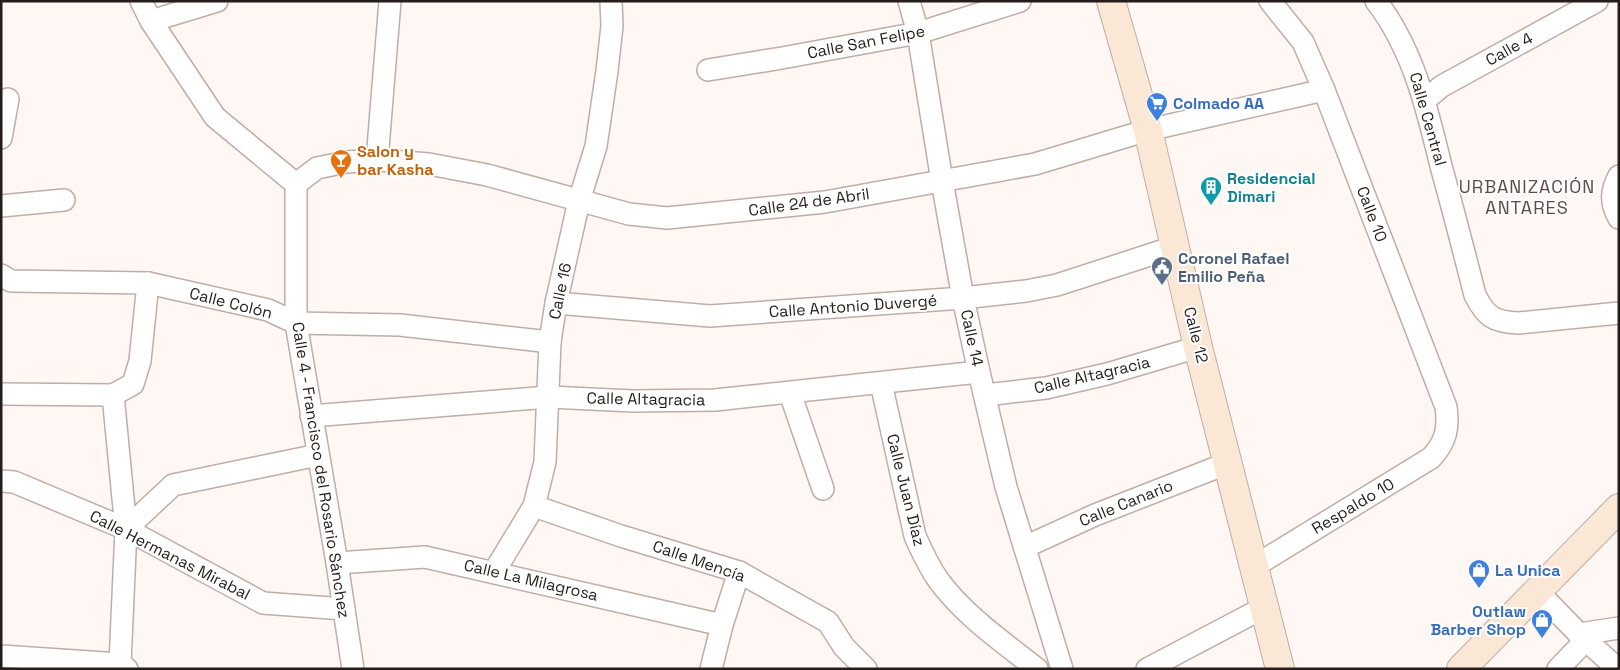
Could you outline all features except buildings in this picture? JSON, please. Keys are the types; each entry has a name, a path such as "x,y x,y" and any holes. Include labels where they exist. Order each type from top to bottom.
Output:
{"main road":[{"name":"Calle 12","path":"1111,1 1148,130 1198,347 1280,669"},
{"path":"1461,669 1619,508"}],"street":[{"path":"141,1 151,21 215,117 296,184"},
{"path":"151,21 217,1"},
{"path":"377,160 390,1"},
{"name":"Calle 16","path":"494,572 534,506 545,462 550,342 556,303 597,137 612,26 611,1"},
{"name":"Calle 14","path":"909,1 918,33 942,181 979,372 1006,487 1062,669"},
{"name":"Calle San Felipe","path":"708,70 918,33 1020,1"},
{"name":"Calle 10","path":"1270,1 1303,42 1324,90 1446,407 1448,423 1445,438"},
{"name":"Calle Central","path":"1376,1 1388,16 1410,58 1424,100 1475,295 1481,307 1491,317 1503,322 1519,323 1619,313"},
{"name":"Calle 4","path":"1424,100 1442,86 1564,8 1596,1"},
{"name":"Calle 24 de Abril","path":"296,184 317,168 346,162 377,160 429,164 487,175 629,214 666,218 825,202 1035,164 1148,130 1324,90"},
{"path":"1,138 8,99"},
{"path":"1619,176 1614,185 1612,196 1613,208 1619,218"},
{"name":"Calle 4 - Francisco del Rosario Sánchez","path":"296,184 296,323 353,669"},
{"path":"1,206 64,200"},
{"name":"Calle Antonio Duvergé","path":"556,303 710,316 964,298 1026,291 1057,285 1174,247"},
{"name":"Calle Colón","path":"1,274 11,281 148,283 268,310 296,323 400,325 550,342"},
{"path":"1,394 113,395 133,384 140,361 148,283"},
{"name":"Calle Altagracia","path":"985,394 1046,388 1107,374 1198,347"},
{"name":"Calle Altagracia","path":"311,416 549,397 714,400 881,384 979,372"},
{"name":"Calle Juan Díaz","path":"881,384 915,536 925,559 938,580 970,615 1037,669"},
{"path":"790,393 823,489"},
{"path":"1,656 124,667 126,529 113,395"},
{"name":"Respaldo 10","path":"1253,567 1431,458 1439,450 1445,438"},
{"path":"126,529 173,485 318,455"},
{"name":"Calle Canario","path":"1025,546 1095,515 1228,463"},
{"name":"Calle Hermanas Mirabal","path":"1,480 14,482 126,529 264,602 344,609"},
{"name":"Calle Mencía","path":"534,506 622,536 739,572 828,622 844,647 866,669"},
{"name":"Calle La Milagrosa","path":"337,563 425,557 722,625"},
{"path":"711,669 722,625 739,572"},
{"path":"1537,591 1579,634 1618,669"},
{"path":"1147,669 1264,608"},
{"path":"1579,634 1619,628"},
{"path":"1558,669 1582,644 1579,634"}],"place":[{"name":"Colmado AA","path":"1157,122"},
{"name":"Salon y bar Kasha","path":"341,179"},
{"name":"Residencial Dimari","path":"1211,206"},
{"name":"Coronel Rafael Emilio Peña","path":"1162,286"},
{"name":"La Unica","path":"1479,589"},
{"name":"Outlaw Barber Shop","path":"1542,639"}],"district":[{"name":"URBANIZACIÓN ANTARES","path":"1527,196"}]}
